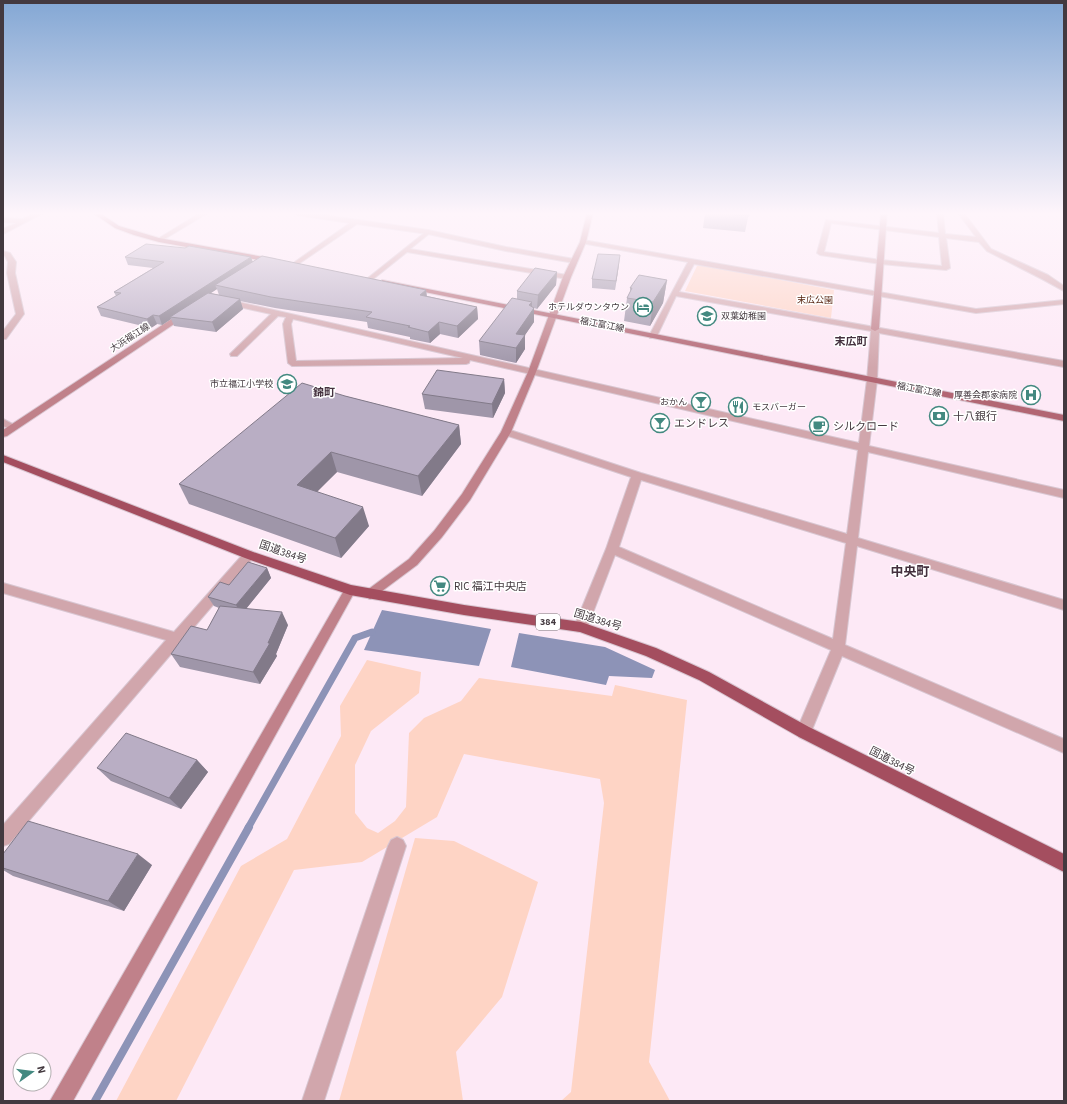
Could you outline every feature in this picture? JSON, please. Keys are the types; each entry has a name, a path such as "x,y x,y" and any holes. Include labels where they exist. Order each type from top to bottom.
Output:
{"highway":[{"name":"国道384号","path":"3,458 249,555 350,590 581,627 651,652 704,676 804,732 1064,863"}],"main road":[{"path":"295,265 309,267"},
{"name":"福江富江線","path":"366,278 1064,418"}],"street":[{"path":"3,337 20,314 11,274 12,265"},
{"path":"255,268 261,265"},
{"path":"370,594 413,562 438,534 466,497 506,432 532,372 572,265"},
{"path":"653,336 690,265"},
{"path":"712,265 976,311 1064,302"},
{"path":"804,732 838,649 872,380 881,265"},
{"path":"908,265 946,268 946,265"},
{"path":"1019,265 1045,277 1064,289"},
{"path":"674,293 1064,364"},
{"path":"218,299 863,449 1064,494"},
{"name":"大浜福江線","path":"3,434 191,311"},
{"path":"234,354 278,312"},
{"path":"291,315 287,324 292,363 484,361"},
{"path":"3,422 13,427"},
{"path":"506,432 637,475 1064,605"},
{"path":"581,627 612,549 637,475"},
{"path":"612,549 838,649 1064,746"},
{"path":"3,838 249,555"},
{"path":"3,588 177,638"},
{"path":"61,1101 350,590"},
{"path":"313,1101 397,846"}],"lane":[{"path":"366,278 385,265"},
{"path":"493,265 567,277"}],"green space":[{"name":"末広公園","path":"700,265 834,290 831,318 685,291 697,266"},
{"path":"367,660 421,672 419,693 371,731 355,765 355,813 367,828 378,833 395,821 406,807 409,733 424,718 461,701 479,678 612,696 615,685 687,700 649,1062 670,1101 561,1101 571,1092 604,803 600,779 464,754 437,817 362,862 294,870 176,1101 116,1101 241,866 287,839 341,736 340,706"},
{"path":"415,838 454,841 538,882 502,997 456,1052 463,1101 339,1101"}],"water":[{"path":"382,610 491,629 479,666 364,650"},
{"path":"519,633 605,647 655,670 652,678 609,676 606,685 511,667"}],"building":[{"path":"160,265 239,265 159,316 153,315 147,319 97,307 121,293 114,292"},
{"path":"248,265 303,265 426,290 420,295 477,307 457,326 439,322 428,332 408,327 410,326 366,317 372,312 271,297 215,285"},
{"path":"595,265 619,265 616,281 592,279"},
{"path":"535,268 557,272 538,295 517,291"},
{"path":"639,275 667,280 653,302 627,298 632,288 630,288"},
{"path":"208,293 240,299 212,322 170,317"},
{"path":"512,298 532,302 529,305 534,308 516,334 525,335 516,348 479,341"},
{"path":"437,370 504,379 492,404 422,394"},
{"path":"302,383 345,396 459,425 418,476 331,452 297,485 363,507 335,538 179,484"},
{"path":"248,562 267,568 236,605 208,597 220,582 229,585"},
{"path":"220,606 282,612 268,643 270,643 253,672 171,654 191,626 207,630"},
{"path":"126,733 197,760 169,798 97,768"},
{"path":"28,821 138,854 108,901 3,868 3,854"}],"waterway":[{"path":"248,828 355,638 372,632"},
{"path":"95,1101 249,827"}],"place":[{"name":"ホテルダウンタウン","path":"643,307"},
{"name":"双葉幼稚園","path":"707,316"},
{"name":"市立福江小学校","path":"287,384"},
{"name":"厚善会郡家病院","path":"1031,395"},
{"name":"おかん","path":"701,402"},
{"name":"モスバーガー","path":"738,407"},
{"name":"十八銀行","path":"939,416"},
{"name":"エンドレス","path":"660,423"},
{"name":"シルクロード","path":"819,426"},
{"name":"RIC 福江中央店","path":"440,586"}],"district":[{"name":"末広町","path":"851,341"},
{"name":"錦町","path":"324,392"},
{"name":"中央町","path":"910,572"}]}
